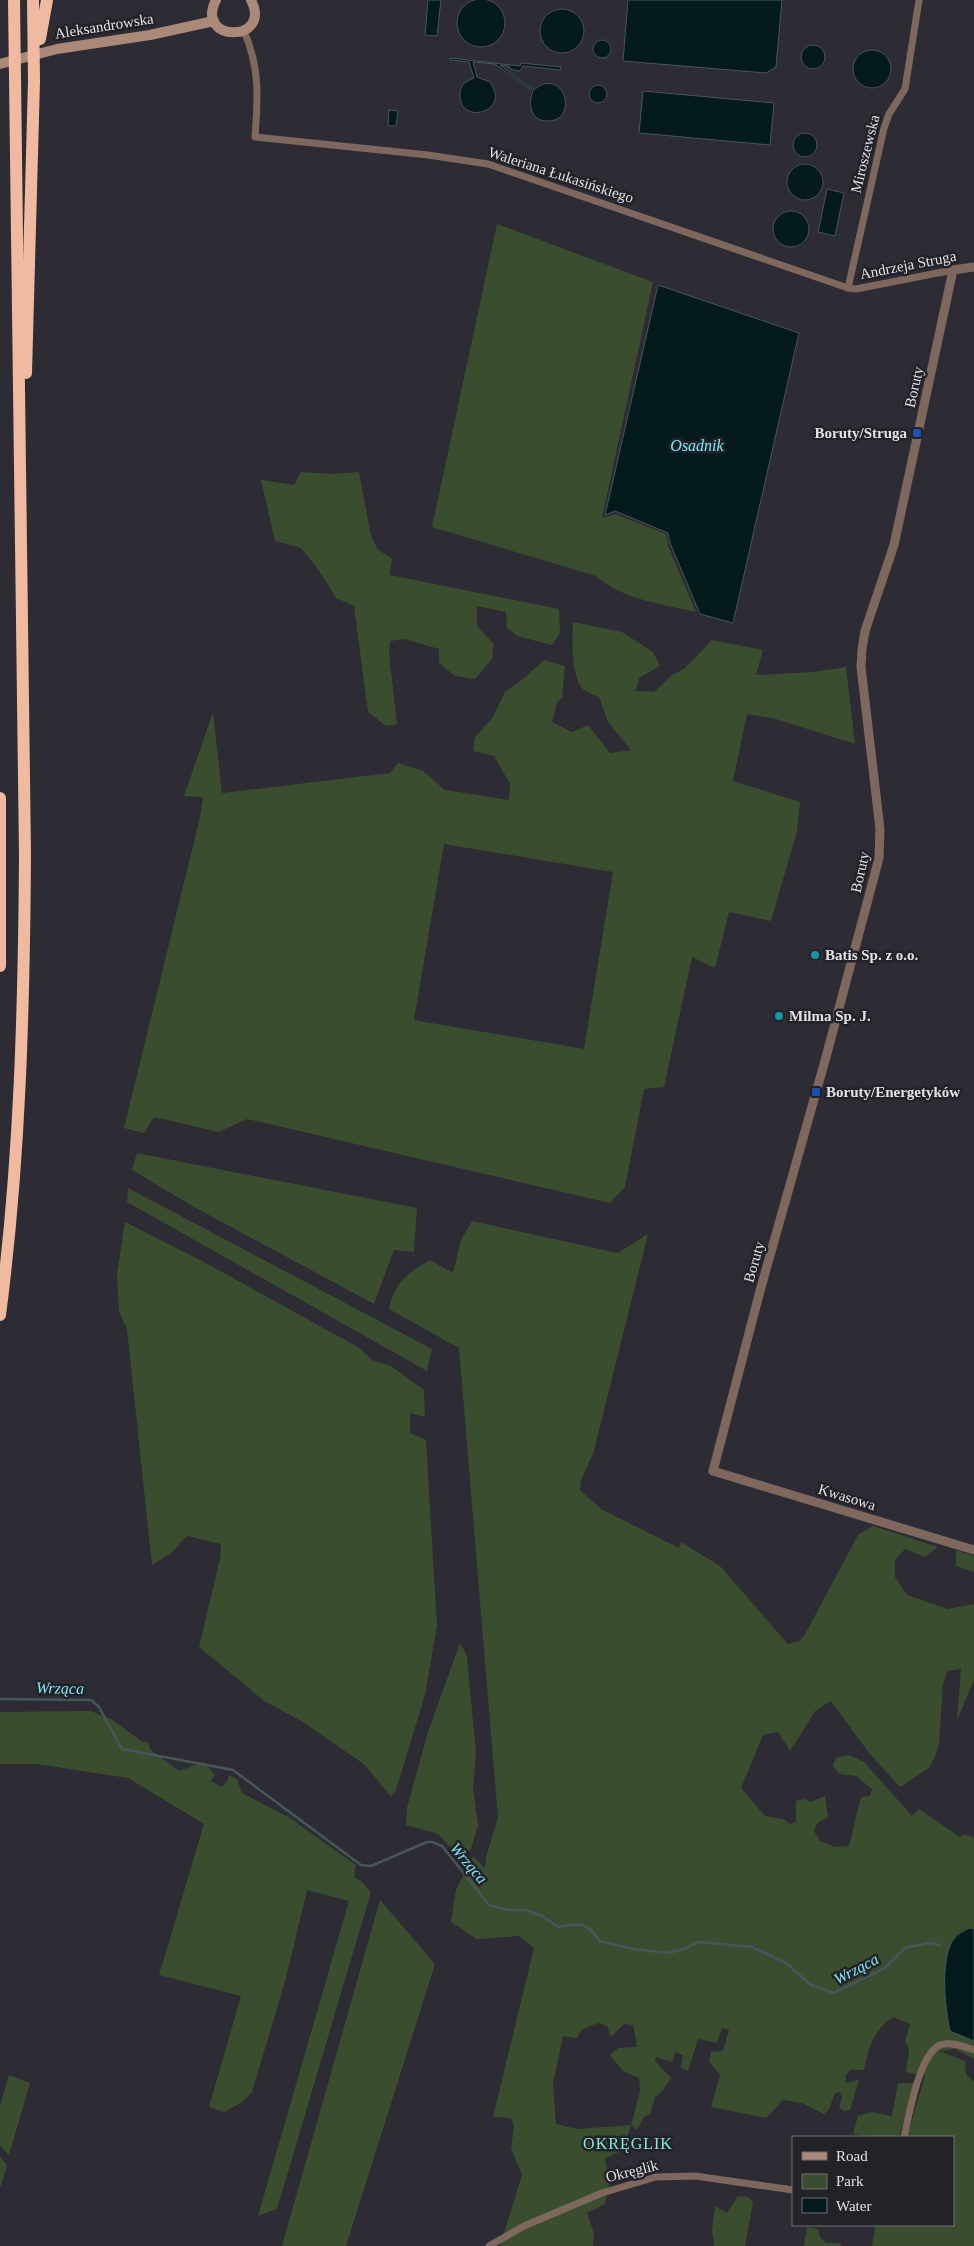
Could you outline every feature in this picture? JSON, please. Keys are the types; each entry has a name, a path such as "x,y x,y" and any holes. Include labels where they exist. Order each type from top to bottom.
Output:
{"highway":[{"path":"0,1315 13,1196 24,968 14,0"},
{"path":"20,453 30,305 34,81 33,0"},
{"path":"34,81 47,0"},
{"path":"0,798 0,966"}],"main road":[{"path":"216,0 212,13 214,20 221,30 232,34 244,31 253,20 254,6 251,0"},
{"name":"Aleksandrowska","path":"0,64 57,49 150,35 214,20"}],"street":[{"name":"Miroszewska","path":"848,288 884,128 889,114 905,89 919,0"},
{"name":"Waleriana Łukasińskiego","path":"244,31 255,62 258,84 255,137 409,153 488,164 848,288"},
{"name":"Andrzeja Struga","path":"848,288 856,289 974,267"},
{"name":"Boruty","path":"713,1471 757,1300 826,1057 878,858 880,829 861,667 862,649 894,544 953,270"},
{"name":"Kwasowa","path":"713,1471 974,1550"},
{"path":"904,2136 923,2066 934,2050 945,2044 974,2050"},
{"name":"Okręglik","path":"489,2246 524,2226 602,2193 656,2177 695,2176 792,2190"}],"green space":[{"path":"497,224 653,282 602,518 615,514 666,534 668,546 696,612 643,600 618,591 596,576 432,527"},
{"path":"301,472 334,474 359,472 371,536 378,550 392,558 390,575 559,609 560,633 552,645 517,636 507,628 506,612 477,606 477,626 494,644 492,659 475,679 455,676 439,663 439,649 405,639 390,641 389,654 397,724 386,726 368,712 354,606 336,598 318,569 301,548 275,541 261,480 294,485"},
{"path":"573,622 622,632 653,652 660,666 639,678 636,691 654,692 672,675 684,669 712,640 763,650 756,675 813,672 846,667 855,744 776,719 747,714 733,781 800,802 797,831 771,921 729,912 715,968 692,957 664,1087 644,1089 625,1187 610,1203 247,1119 219,1132 154,1117 144,1133 124,1128 200,817 203,797 184,796 213,712 222,793 390,773 398,763 423,771 445,790 509,800 510,784 494,756 473,751 475,737 493,717 505,692 544,660 565,666 562,698 557,702 552,722 572,732 588,725 610,753 631,750 608,722 599,697 584,690 580,685 573,658","holes":["444,844 613,872 584,1049 414,1020"]},
{"path":"137,1153 417,1208 414,1252 394,1250 374,1304 194,1207 132,1170"},
{"path":"128,1188 432,1349 427,1371 127,1202"},
{"path":"472,1221 618,1253 648,1234 593,1454 581,1480 580,1490 601,1509 679,1548 681,1542 720,1566 788,1644 799,1641 804,1636 858,1535 873,1526 938,1547 925,1557 905,1549 895,1560 895,1577 907,1595 948,1609 974,1604 974,1680 957,1720 961,1669 947,1671 943,1685 939,1743 929,1768 900,1787 869,1753 831,1701 816,1710 790,1751 778,1732 763,1735 741,1788 765,1816 783,1819 790,1824 796,1822 796,1801 804,1799 811,1802 825,1796 828,1817 818,1822 814,1831 820,1841 835,1847 849,1846 861,1797 870,1796 872,1789 856,1776 840,1774 833,1766 836,1757 849,1755 864,1762 912,1816 919,1809 960,1837 965,1834 974,1838 974,1929 962,1931 953,1940 948,1953 945,1987 950,2030 974,2041 974,2059 955,2049 939,2051 965,2061 966,2074 974,2082 974,2246 872,2246 875,2226 954,2226 954,2136 907,2136 925,2076 906,2072 909,2049 905,2042 910,2024 893,2017 881,2027 873,2040 864,2070 850,2070 846,2075 846,2083 859,2080 850,2110 843,2111 839,2107 842,2098 840,2092 835,2093 829,2109 824,2114 802,2103 783,2100 766,2118 711,2107 720,2075 709,2061 711,2052 723,2051 729,2030 722,2028 717,2043 698,2039 688,2071 681,2068 683,2055 675,2052 672,2062 656,2057 655,2061 671,2078 655,2097 650,2114 644,2117 637,2130 631,2125 623,2150 605,2159 610,2181 605,2204 587,2213 594,2233 593,2246 500,2246 522,2175 511,2149 514,2126 511,2118 493,2117 534,1948 519,1936 477,1939 451,1922 456,1890 473,1856 485,1868 486,1857 498,1818 459,1348 389,1309 395,1292 403,1279 430,1260 453,1273 461,1240","holes":["598,2023 607,2026 611,2037 624,2024 633,2025 637,2047 618,2048 610,2055 623,2071 639,2078 640,2091 631,2125 577,2129 556,2124 553,2084 563,2036 577,2038 581,2030"]},
{"path":"125,1222 202,1261 358,1347 372,1360 391,1366 424,1390 425,1417 410,1413 410,1433 426,1440 437,1626 425,1695 396,1790 391,1797 365,1765 303,1722 264,1701 199,1647 220,1559 221,1544 187,1536 171,1553 152,1565 127,1329 119,1312 117,1274"},
{"path":"956,1550 974,1556 974,1572 956,1566"},
{"path":"460,1643 467,1656 476,1753 473,1789 478,1825 471,1849 463,1856 453,1850 438,1834 406,1825 407,1808 428,1732"},
{"path":"91,1711 113,1720 141,1741 149,1743 150,1749 179,1771 204,1762 215,1775 211,1781 222,1787 228,1780 229,1775 237,1779 242,1793 290,1818 356,1865 354,1878 361,1881 371,1892 277,2209 258,2216 349,1901 307,1890 286,1978 252,2092 241,2103 224,2112 209,2107 241,1996 159,1975 204,1824 128,1778 37,1764 0,1764 0,1712"},
{"path":"380,1900 435,1964 346,2246 282,2246"},
{"path":"9,2075 30,2083 9,2155 0,2146 0,2105"},
{"path":"898,2083 915,2083 899,2136 853,2134 858,2116 871,2112 892,2116"},
{"path":"0,2156 7,2165 1,2186 0,2186"},
{"path":"738,2196 748,2197 753,2202 745,2246 714,2246 712,2231 715,2206 727,2213"},
{"path":"807,2227 818,2229 820,2237 826,2243 840,2243 842,2246 804,2246"}],"water":[{"path":"481,-1 490,1 498,6 503,14 505,23 503,32 498,40 490,45 481,47 472,45 464,40 459,32 457,23 459,14 464,6 472,1"},
{"path":"428,0 441,0 437,36 425,35"},
{"path":"628,0 782,0 776,67 766,73 623,61"},
{"path":"566,9 578,15 583,22 583,40 578,47 571,52 558,53 550,50 543,43 540,27 543,19 550,12"},
{"path":"598,40 606,40 611,45 609,56 598,58 593,53 593,45"},
{"path":"813,45 818,46 824,52 824,62 818,68 813,69 808,68 802,62 801,57 802,52 808,46"},
{"path":"872,50 886,55 891,69 886,83 872,88 858,83 853,69 858,55"},
{"path":"450,58 520,66 521,63 561,67 560,70 523,66 520,71 510,69 509,66 500,65 534,90 545,84 553,84 560,89 564,96 565,105 563,113 557,119 546,121 537,118 531,106 533,91 495,64 473,62 477,77 490,82 495,93 494,101 490,108 482,112 467,110 462,104 460,94 464,84 474,78 469,62 450,60"},
{"path":"598,85 604,88 607,94 604,100 598,103 592,100 589,94 592,88"},
{"path":"643,91 774,103 770,145 639,133"},
{"path":"389,110 398,111 396,126 388,126"},
{"path":"805,133 814,136 817,145 814,154 805,157 796,154 793,145 796,136"},
{"path":"805,164 818,169 823,182 818,195 805,200 792,195 787,182 792,169"},
{"path":"827,189 844,193 835,236 818,232"},
{"path":"791,211 798,212 804,216 808,222 808,236 804,242 798,246 791,247 784,246 778,242 774,236 773,229 774,222 778,216 784,212"},
{"name":"Osadnik","path":"658,285 799,333 733,623 700,614 670,543 668,533 615,511 605,515"},
{"path":"970,1928 974,1929 974,2041 950,2031 945,1988 947,1955 950,1946 958,1935"}],"waterway":[{"name":"Wrząca","path":"0,1699 91,1700 99,1707 122,1749 233,1770 361,1865 371,1866 427,1842 432,1842 442,1846 489,1905 509,1910 526,1910 542,1916 558,1927 582,1925 591,1930 599,1941 634,1949 667,1953 681,1950 699,1942 752,1947 786,1963 811,1985 834,1993 885,1968 905,1948 928,1943 940,1945"}],"place":[{"name":"Boruty/Struga","path":"917,433"},
{"name":"Batis Sp. z o.o.","path":"815,955"},
{"name":"Milma Sp. J.","path":"779,1016"},
{"name":"Boruty/Energetyków","path":"816,1092"}],"district":[{"name":"OKRĘGLIK","path":"628,2143"}]}
